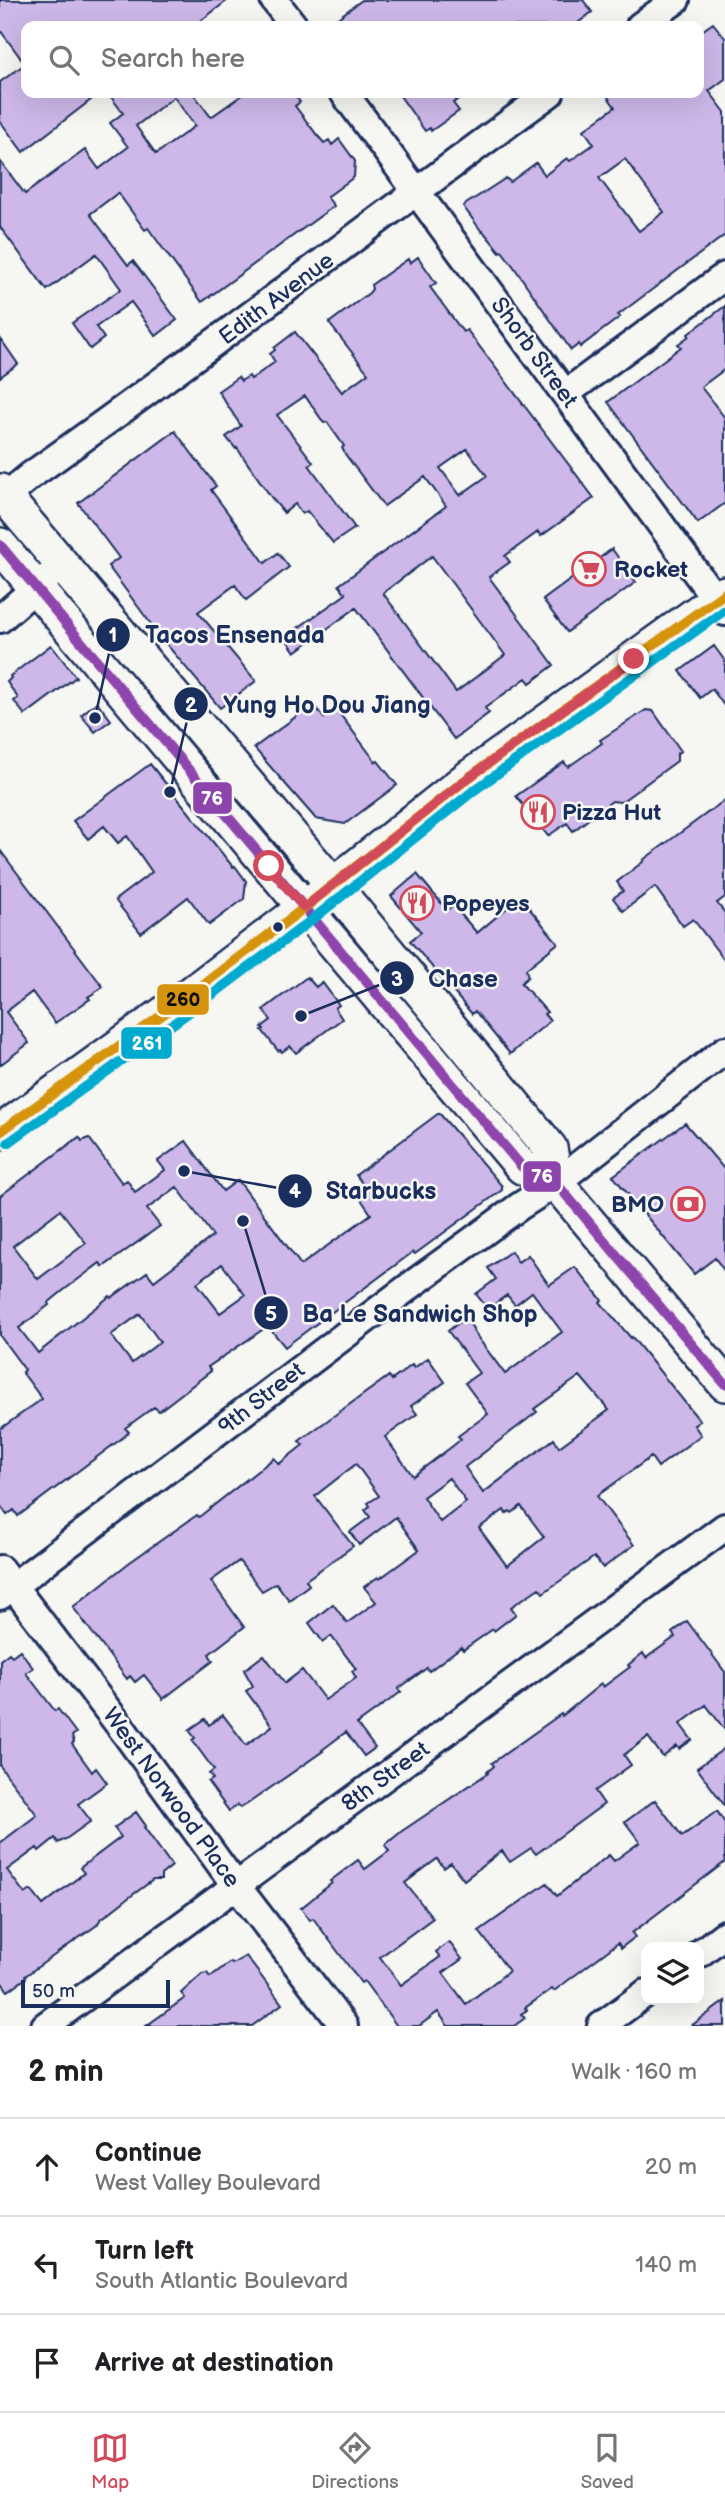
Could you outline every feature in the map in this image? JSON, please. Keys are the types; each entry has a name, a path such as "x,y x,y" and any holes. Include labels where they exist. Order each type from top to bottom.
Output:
{"main road":[{"path":"2,496 333,885 550,1148 556,1183"},
{"path":"0,545 522,1167 556,1183 725,1384"},
{"path":"0,1132 180,1002 464,781 722,602"}],"street":[{"path":"274,0 289,21"},
{"path":"647,21 676,0"},
{"name":"Shorb Street","path":"348,98 722,602"},
{"name":"Edith Avenue","path":"2,496 233,331 417,190 543,98"},
{"path":"565,394 725,276"},
{"path":"0,619 62,564"},
{"name":"9th Street","path":"4,1584 414,1283 556,1183 725,1050"},
{"name":"8th Street","path":"45,2026 725,1527"},
{"name":"West Norwood Place","path":"4,1584 126,1734 344,2026"},
{"path":"704,1950 725,1934"},
{"path":"601,2026 641,1997"}],"building":[{"path":"0,0 228,0 201,21 21,21 21,59 0,30"},
{"path":"362,0 583,0 592,12 580,21 334,21"},
{"path":"713,23 725,38 725,79 709,91 725,112 725,235 580,347 579,344 571,350 502,251 500,252 482,232 463,206 506,178 510,182 536,163 545,175 567,158 570,161 594,144 584,130 615,107 609,98 704,98 704,29","holes":["625,159 664,212 639,231 599,178"]},
{"path":"21,67 21,98 93,98 23,152 0,121 0,82"},
{"path":"112,98 173,98 136,126 156,154 195,126 175,98 197,98 211,117 238,98 297,98 300,102 295,106 324,143 329,140 332,145 339,139 355,161 354,177 327,197 334,206 202,302 148,228 145,230 118,193 90,214 128,265 133,261 177,320 156,336 131,302 96,327 104,338 90,349 72,323 121,289 96,254 47,290 0,227 0,161 25,194 85,150 99,169 128,147 110,123 123,113"},
{"path":"402,98 460,98 453,103 459,111 431,131 430,128 425,131"},
{"path":"418,257 436,283 430,287 463,332 467,330 594,498 541,536 538,532 505,556 510,562 489,577 554,665 530,683 526,678 485,708 489,713 454,739 356,608 295,652 285,637 346,594 339,585 446,506 425,477 384,506 345,454 342,448 344,446 327,422 324,423 305,396 277,415 313,462 309,465 355,528 333,543 307,511 302,514 295,504 284,513 271,497 237,448 226,437 241,426 218,391 238,377 241,381 249,376 251,379 275,362 270,354 274,348 295,332 342,392 368,373 329,323 369,293 371,285 408,259 410,263","holes":["467,449 487,476 460,495 440,468","432,556 505,655 456,692 383,593"]},
{"path":"725,306 725,369 701,387 725,418 725,503 698,523 608,402 681,347 678,344 689,336 688,334"},
{"path":"0,338 18,364 0,377"},
{"path":"175,431 216,486 211,490 265,563 278,553 289,567 246,600 235,585 198,612 256,681 220,708 162,639 108,566 119,558 78,503"},
{"path":"612,549 636,582 567,632 543,600"},
{"path":"51,645 76,677 25,715 14,701 18,698 7,682 10,676"},
{"path":"714,646 725,661 725,707 712,689 700,698 680,671"},
{"path":"97,702 111,720 95,732 81,715"},
{"path":"313,704 324,718 336,709 397,785 345,824 316,819 254,748"},
{"path":"646,710 653,711 681,751 677,753 677,761 621,802 612,801 573,831 567,823 548,836 516,796 564,762 568,767 602,743 600,740"},
{"path":"150,764 246,881 244,899 209,925 188,897 141,933 115,900 152,872 127,836 118,843 104,826 88,839 73,821"},
{"path":"725,800 725,897 717,903 725,913 725,961 693,919 683,926 655,887 623,911 613,898 623,891 617,882"},
{"path":"0,850 103,987 55,1023 32,992 6,1012 29,1043 0,1065"},
{"path":"417,874 447,910 453,905 477,933 520,897 558,943 526,969 528,977 521,983 547,1012 544,1014 550,1021 510,1054 475,1011 472,1014 410,941 421,932 391,896"},
{"path":"307,977 316,987 322,982 339,1005 335,1008 342,1019 296,1053 290,1046 282,1052 278,1051 262,1030 271,1020 263,1010"},
{"path":"439,1113 502,1186 502,1190 285,1347 268,1326 208,1367 211,1371 159,1411 154,1407 125,1428 129,1432 125,1436 18,1516 14,1510 7,1515 0,1505 0,1429 42,1399 0,1336 0,1196 79,1137 82,1141 89,1138 122,1183 127,1180 135,1192 165,1170 158,1161 186,1141 223,1191 238,1180 301,1265 371,1214 356,1192 364,1186 356,1175","holes":["177,1187 213,1236 154,1281 147,1272 111,1298 110,1296 38,1353 19,1328 100,1263 103,1267 160,1226 147,1209","60,1210 86,1243 38,1279 13,1246","222,1264 245,1295 220,1313 197,1283","140,1314 160,1342 132,1363 111,1335"]},
{"path":"685,1123 725,1170 725,1272 715,1258 694,1274 613,1176"},
{"path":"511,1251 518,1262 528,1255 549,1285 575,1267 602,1300 600,1302 700,1421 694,1425 701,1435 658,1467 651,1457 597,1496 634,1545 603,1568 594,1557 543,1593 539,1588 511,1607 516,1614 494,1631 493,1629 463,1650 461,1647 429,1671 427,1668 398,1689 401,1692 357,1724 375,1748 364,1756 346,1732 246,1805 240,1808 237,1805 229,1811 208,1782 213,1779 209,1774 214,1770 192,1740 195,1738 189,1730 205,1719 209,1725 223,1715 246,1745 272,1726 246,1691 253,1686 244,1670 264,1655 285,1683 302,1670 325,1700 356,1678 352,1671 356,1669 331,1636 323,1642 309,1623 333,1604 347,1623 376,1602 364,1587 419,1550 396,1517 359,1545 350,1532 370,1517 365,1510 370,1506 368,1503 379,1496 356,1464 315,1496 353,1546 306,1580 309,1585 289,1600 276,1583 262,1591 239,1561 211,1581 244,1627 209,1654 213,1661 163,1699 144,1675 135,1682 130,1676 127,1679 73,1607 130,1562 197,1515 199,1517 274,1458 279,1464 303,1445 299,1441 389,1376 392,1380 412,1365 414,1368 428,1358 445,1382 411,1406 417,1414 385,1437 413,1476 454,1445 461,1439 458,1436 488,1414 465,1383 479,1373 448,1331 465,1318 505,1374 562,1332 532,1292 515,1305 507,1295 488,1309 476,1294 496,1279 488,1268","holes":["580,1376 609,1410 559,1447 554,1439 483,1493 465,1467 537,1412 534,1409","449,1478 466,1502 440,1522 423,1497","521,1506 544,1537 507,1566 479,1528 504,1510 506,1514 510,1511 512,1513"]},
{"path":"687,1621 725,1672 725,1730 706,1705 680,1724 692,1740 679,1749 677,1746 663,1757 648,1737 624,1755 631,1765 595,1791 604,1804 536,1854 531,1848 510,1862 502,1851 464,1880 451,1863 444,1868 437,1859 405,1883 433,1918 380,1957 401,1985 440,1957 436,1952 449,1942 462,1959 443,1973 466,2004 509,1971 479,1931 547,1883 557,1896 609,1855 614,1861 640,1842 625,1822 655,1800 682,1836 717,1811 725,1823 725,1862 632,1933 635,1937 621,1948 618,1943 554,1991 552,1989 525,2008 527,2010 521,2014 525,2018 514,2026 448,2026 438,2012 419,2026 397,2026 313,1918 310,1920 301,1908 358,1860 365,1869 389,1851 385,1845 402,1831 488,1773 494,1766 492,1763 561,1714 562,1716 601,1684 603,1687 630,1667 628,1665 643,1653 646,1658 675,1637 672,1633"},
{"path":"20,1650 33,1668 26,1673 76,1733 72,1736 72,1744 92,1772 96,1768 107,1783 78,1804 91,1821 58,1843 55,1838 39,1851 37,1848 7,1870 25,1894 31,1890 43,1905 84,1873 80,1868 121,1837 114,1828 136,1812 172,1866 161,1875 161,1880 153,1880 8,1991 0,1980 0,1843 37,1815 0,1766 0,1660 9,1653 12,1656"},
{"path":"725,1748 725,1806 697,1768"},
{"path":"246,1956 282,2004 252,2026 146,2026 185,1998 181,1993 202,1974 207,1973 210,1977 230,1962 232,1964"},
{"path":"725,2001 725,2026 691,2026"}],"transit line":[{"name":"76","path":"0,545 522,1167 556,1183 725,1384"},
{"name":"260","path":"0,1132 180,1002 464,781 725,593"},
{"name":"261","path":"8,1143 313,919 472,792 725,610"}],"place":[{"name":"Rocket","path":"589,569"},
{"name":"Tacos Ensenada","path":"95,718"},
{"name":"Yung Ho Dou Jiang","path":"170,792"},
{"name":"Pizza Hut","path":"538,812"},
{"name":"Popeyes","path":"417,903"},
{"name":"Chase","path":"301,1016"},
{"name":"Starbucks","path":"184,1171"},
{"name":"BMO","path":"688,1204"},
{"name":"Ba Le Sandwich Shop","path":"243,1221"}],"route":[{"path":"269,866 304,908 464,781 634,659"}]}
